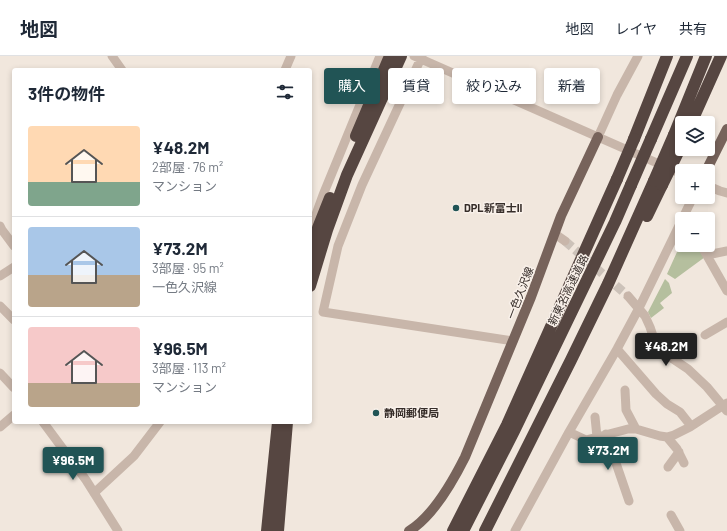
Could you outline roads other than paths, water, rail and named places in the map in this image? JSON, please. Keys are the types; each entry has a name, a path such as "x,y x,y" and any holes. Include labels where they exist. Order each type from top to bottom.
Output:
{"highway":[{"path":"312,250 318,228 340,173 390,56"},
{"path":"312,279 327,230 347,175 401,56"},
{"path":"453,531 507,425 634,140 667,56"},
{"name":"新東名高速道路","path":"463,531 514,431 612,229 687,56"},
{"path":"658,183 674,135 706,56"},
{"path":"694,116 721,56"},
{"path":"485,531 572,360 658,183 675,155"},
{"path":"267,531 278,424"},
{"path":"278,531 287,424"}],"main road":[{"path":"710,164 727,129"},
{"name":"一色久沢線","path":"412,530 426,516 453,481 531,297 561,216 598,137"}],"street":[{"path":"112,56 121,68"},
{"path":"286,68 291,56"},
{"path":"312,226 380,56"},
{"path":"598,137 617,95 638,56"},
{"path":"513,341 323,312 338,246 362,185 419,57 675,171"},
{"path":"715,189 727,193"},
{"path":"1,229 12,243"},
{"path":"555,234 564,241"},
{"path":"515,531 569,432 617,349 675,236"},
{"path":"707,255 727,251"},
{"path":"705,252 727,291"},
{"path":"0,276 12,268"},
{"path":"569,432 586,440 628,429 636,429 667,437 674,435 725,406 688,369 667,355 655,342 645,316 628,296"},
{"path":"0,306 12,315"},
{"path":"705,335 727,322"},
{"path":"617,349 656,394 667,404 680,412 690,426"},
{"path":"0,373 12,386"},
{"path":"625,390 626,410 636,429"},
{"path":"0,427 12,417"},
{"path":"595,418 629,501"},
{"path":"44,424 94,493 118,531"},
{"path":"94,493 134,456 158,424"},
{"path":"667,437 679,452 684,463"},
{"path":"668,467 679,452"},
{"path":"671,515 680,531"}],"tunnel":[{"path":"565,241 628,296"}],"place":[{"name":"DPL新富士II","path":"456,208"},
{"name":"静岡郵便局","path":"376,413"}]}
